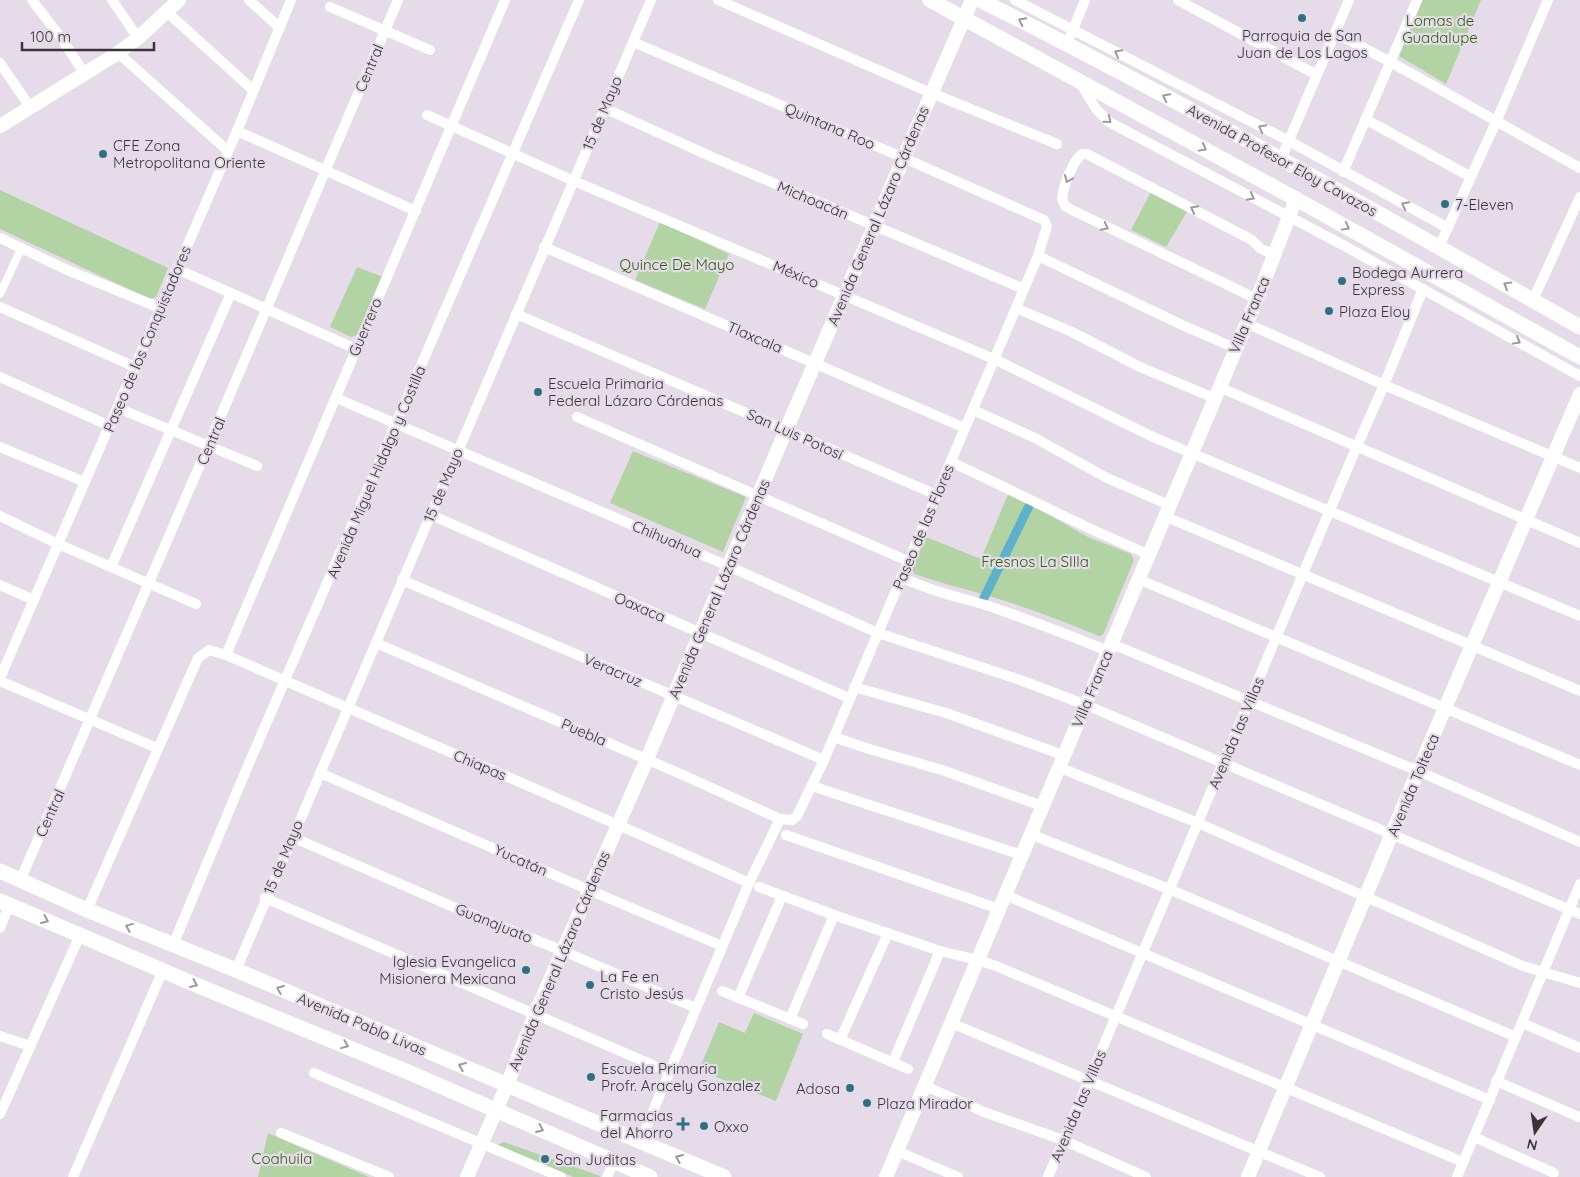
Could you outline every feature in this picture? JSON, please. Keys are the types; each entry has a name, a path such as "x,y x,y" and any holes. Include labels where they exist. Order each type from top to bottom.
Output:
{"main road":[{"name":"Avenida Profesor Eloy Cavazos","path":"930,0 951,5 964,18 1580,357"},
{"name":"Avenida Profesor Eloy Cavazos","path":"980,0 1067,44 1281,159 1580,326"},
{"name":"Avenida Pablo Livas","path":"0,871 86,910 236,970 724,1177"},
{"name":"Avenida Pablo Livas","path":"5,903 650,1177"}],"street":[{"path":"32,0 62,39 84,73"},
{"path":"112,0 138,38"},
{"path":"0,126 118,53 138,38 179,0"},
{"path":"248,0 280,28"},
{"name":"Paseo de los Conquistadores","path":"0,679 4,656 34,600 118,408 291,0"},
{"name":"Central","path":"20,881 267,310 398,0"},
{"name":"Guerrero","path":"226,655 506,0"},
{"name":"Avenida Miguel Hidalgo y Costilla","path":"173,945 579,0"},
{"name":"15 de Mayo","path":"236,970 651,0"},
{"path":"718,0 931,93 1057,144"},
{"name":"Avenida General Lázaro Cárdenas","path":"467,1177 535,1014 647,759 786,430 972,0"},
{"path":"1015,0 1289,142 1448,228"},
{"path":"1067,44 1085,0"},
{"path":"1178,0 1316,75"},
{"path":"1281,159 1349,0"},
{"path":"1343,172 1417,0"},
{"path":"1439,247 1496,122 1548,0"},
{"path":"330,7 430,50"},
{"path":"167,12 254,90"},
{"path":"1335,33 1391,61 1580,168"},
{"name":"Quintana Roo","path":"633,42 1040,217 1046,223 1046,230"},
{"path":"118,53 228,151"},
{"path":"0,63 30,107"},
{"path":"1079,81 1096,109 1109,122 1423,289 1580,376"},
{"name":"Michoacán","path":"604,108 874,227 1024,289"},
{"name":"México","path":"428,115 574,181 994,359 1144,432 1580,616"},
{"path":"1365,119 1471,177"},
{"path":"237,131 416,211"},
{"path":"1257,299 1070,209 1063,203 1063,193 1068,178 1079,157 1082,154 1087,154 1252,240 1261,249 1275,255"},
{"path":"1533,300 1580,197"},
{"name":"Villa Franca","path":"886,1177 1257,299 1296,199"},
{"name":"Paseo de las Flores","path":"792,820 797,816 824,760 1038,256 1046,230"},
{"path":"0,238 106,287 160,308"},
{"name":"Tlaxcala","path":"544,247 965,428"},
{"path":"0,294 21,249"},
{"path":"1038,256 1174,322 1235,348"},
{"path":"177,269 356,349"},
{"name":"Avenida las Villas","path":"1048,1177 1423,289"},
{"path":"111,567 231,293"},
{"path":"0,308 135,367"},
{"path":"1016,308 1072,332 1140,367 1216,393 1357,446 1580,543"},
{"name":"San Luis Potosí","path":"516,314 937,495"},
{"path":"1246,323 1384,385 1580,468"},
{"path":"0,377 110,426"},
{"name":"Avenida Tolteca","path":"1248,1177 1418,771 1580,394"},
{"name":"Chihuahua","path":"336,398 728,566 878,633 1023,681 1086,705 1580,914"},
{"path":"118,408 257,466"},
{"path":"973,410 1034,438 1166,511 1303,575 1580,691"},
{"path":"577,417 908,562"},
{"path":"0,447 85,482"},
{"path":"951,462 1031,499 1086,528 1148,554"},
{"name":"Oaxaca","path":"430,515 849,698"},
{"path":"0,516 58,544 196,604"},
{"path":"901,576 933,590 988,606 1110,648 1250,700 1580,842"},
{"path":"1138,578 1580,765"},
{"name":"Veracruz","path":"402,580 824,760"},
{"path":"0,585 34,600"},
{"name":"Puebla","path":"376,643 647,759 780,819 792,820"},
{"name":"Chiapas","path":"157,748 198,658 209,650 226,655 618,824 754,885 834,915 940,951 978,960 1463,1162"},
{"path":"0,679 157,748 86,910"},
{"path":"854,687 946,713 1061,761 1366,898 1523,966 1580,983"},
{"path":"834,736 869,749 950,773 1042,806"},
{"name":"Yucatán","path":"320,773 722,946"},
{"path":"812,786 1022,855"},
{"path":"640,1142 722,946 754,885 780,819"},
{"path":"1030,834 1169,889 1516,1037"},
{"path":"786,835 998,909"},
{"name":"Guanajuato","path":"292,837 458,909 564,950 696,1008"},
{"path":"1457,1177 1580,884"},
{"path":"1004,895 1490,1100"},
{"path":"738,998 782,896"},
{"path":"266,898 669,1072"},
{"path":"0,928 5,903"},
{"path":"790,1019 834,915"},
{"path":"840,1040 888,933"},
{"path":"0,1114 80,935"},
{"path":"893,1062 940,951"},
{"path":"73,1177 163,970"},
{"path":"722,991 803,1024"},
{"path":"1522,1023 1580,1048"},
{"path":"951,1024 1320,1177"},
{"path":"827,1034 908,1069"},
{"path":"0,1036 30,1046"},
{"path":"314,1073 561,1177"},
{"path":"1496,1081 1579,1117"},
{"path":"925,1086 984,1112 1063,1140 1146,1177"},
{"path":"281,1133 389,1177"},
{"path":"1474,1136 1554,1173"},
{"path":"897,1151 958,1177"},
{"path":"607,1177 614,1162"}],"green space":[{"name":"Lomas de Guadalupe","path":"1423,0 1481,0 1446,84 1399,56"},
{"path":"0,190 168,268 156,297 150,299 0,229"},
{"path":"1151,192 1188,210 1166,247 1131,230"},
{"name":"Quince De Mayo","path":"660,222 729,254 705,309 635,280"},
{"path":"357,267 383,277 357,335 351,337 330,327"},
{"path":"633,451 746,497 723,552 610,503"},
{"name":"Fresnos La SIlla","path":"1009,492 1088,537 1131,554 1134,560 1103,635 1099,636 1006,601 914,574 912,568 926,537 981,559"},
{"path":"754,1013 803,1034 776,1101 699,1070 719,1022 745,1033"},
{"name":"Coahuila","path":"268,1133 369,1177 258,1177"},
{"path":"504,1142 600,1177 573,1177 497,1145"}],"waterway":[{"path":"981,604 1030,504"}],"place":[{"name":"Parroquia de San Juan de Los Lagos","path":"1302,18"},
{"name":"CFE Zona Metropolitana Oriente","path":"103,154"},
{"name":"7-Eleven","path":"1445,204"},
{"name":"Bodega Aurrera Express","path":"1342,281"},
{"name":"Plaza Eloy","path":"1329,311"},
{"name":"Escuela Primaria Federal Lázaro Cárdenas","path":"538,392"},
{"name":"Iglesia Evangelica Misionera Mexicana","path":"526,970"},
{"name":"La Fe en Cristo Jesús","path":"590,985"},
{"name":"Escuela Primaria Profr. Aracely Gonzalez","path":"591,1077"},
{"name":"Adosa","path":"850,1088"},
{"name":"Plaza Mirador","path":"867,1103"},
{"name":"Farmacias del Ahorro","path":"683,1124"},
{"name":"Oxxo","path":"704,1126"},
{"name":"San Juditas","path":"545,1159"}]}
